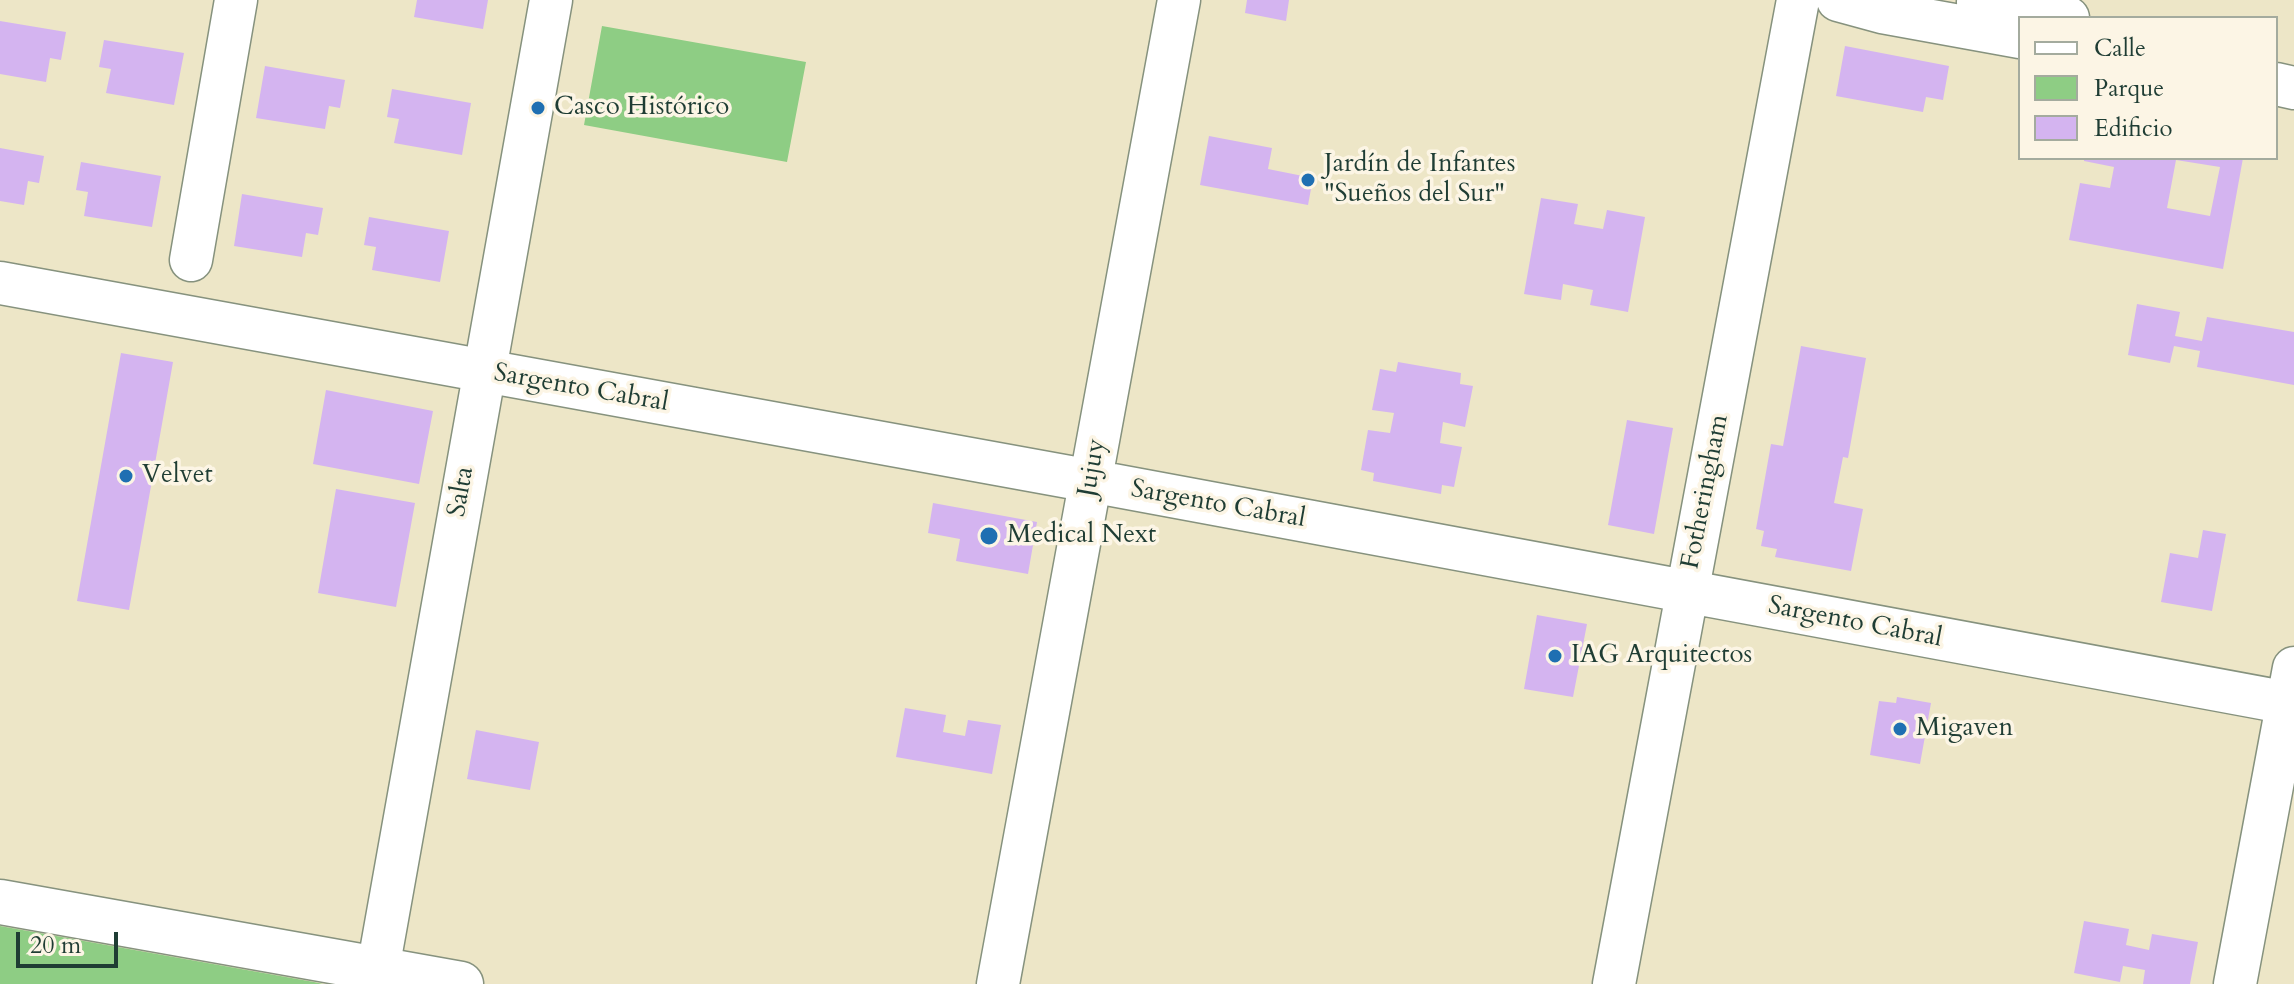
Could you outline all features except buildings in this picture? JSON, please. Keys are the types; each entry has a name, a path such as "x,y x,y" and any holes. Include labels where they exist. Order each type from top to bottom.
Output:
{"main road":[{"path":"0,902 377,976 461,984"}],"street":[{"path":"191,260 236,0"},
{"name":"Salta","path":"377,976 551,0"},
{"name":"Jujuy","path":"998,984 1179,0"},
{"name":"Fotheringham","path":"1614,984 1798,0"},
{"path":"1838,0 1882,12 2018,37"},
{"path":"1969,0 2057,16"},
{"name":"Sargento Cabral","path":"0,283 1688,591 2292,692"},
{"path":"2235,984 2292,692"}],"green space":[{"path":"602,26 806,62 787,162 584,125"},
{"path":"0,926 314,982 323,984 0,984"}],"place":[{"name":"Casco Histórico","path":"538,108"},
{"name":"Jardín de Infantes \"Sueños del Sur\"","path":"1308,180"},
{"name":"Velvet","path":"126,476"},
{"name":"Medical Next","path":"989,536"},
{"name":"IAG Arquitectos","path":"1555,656"},
{"name":"Migaven","path":"1900,729"}]}
